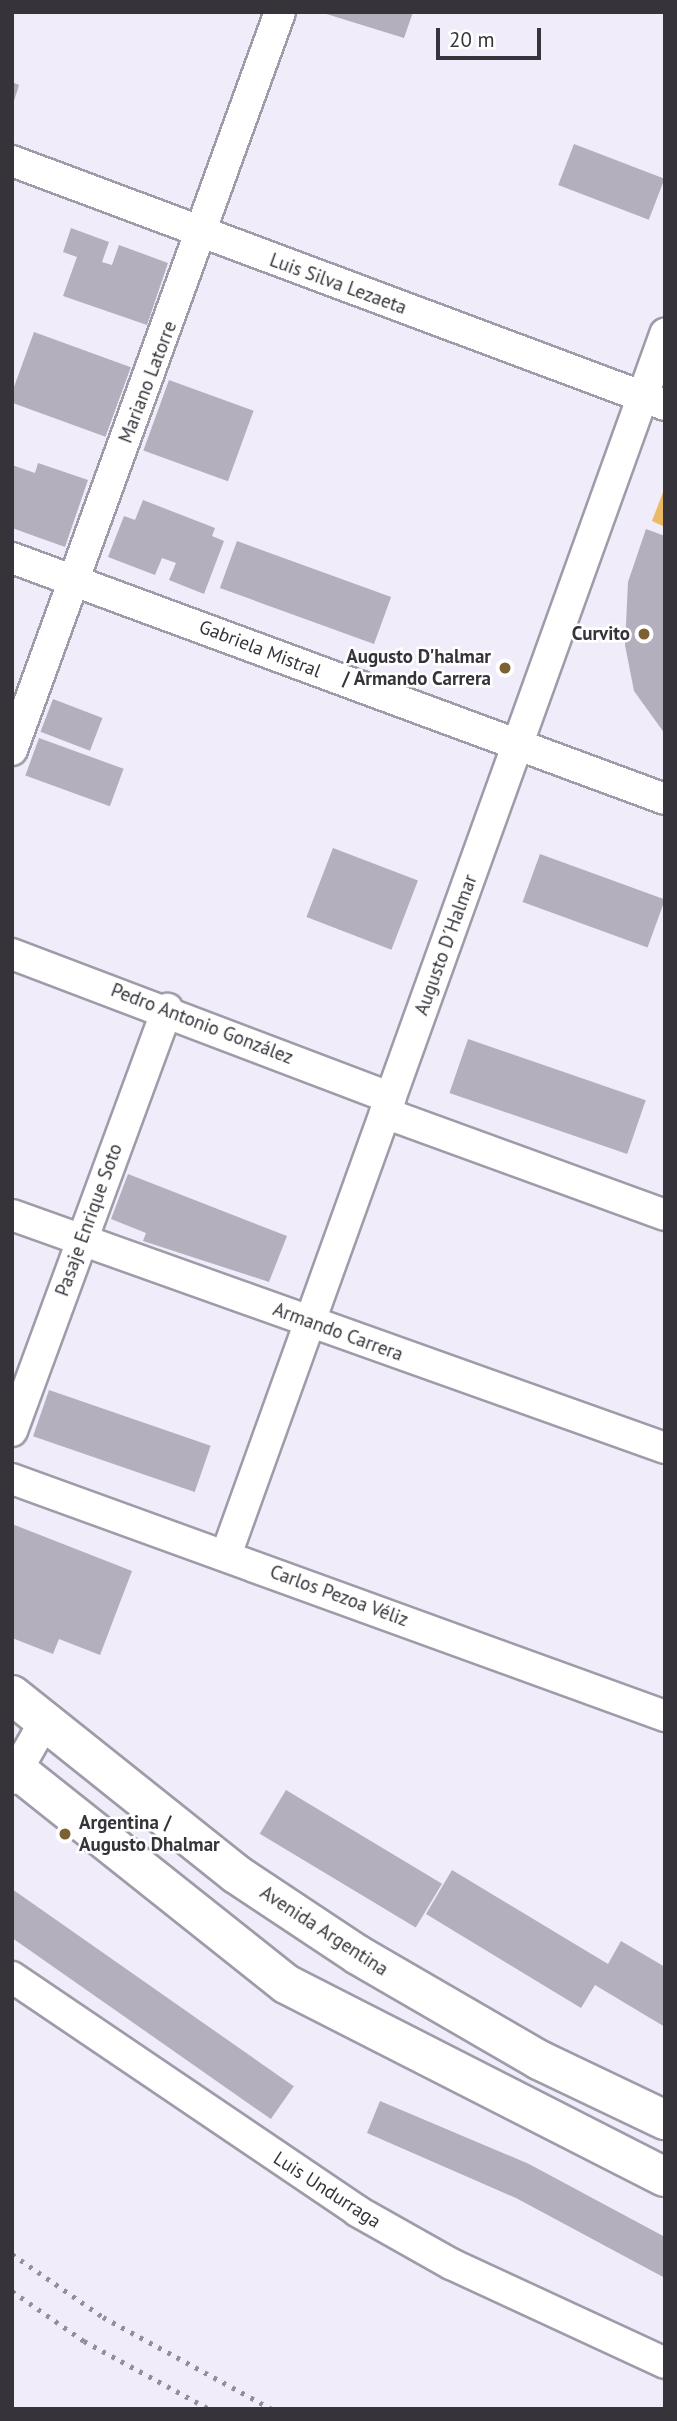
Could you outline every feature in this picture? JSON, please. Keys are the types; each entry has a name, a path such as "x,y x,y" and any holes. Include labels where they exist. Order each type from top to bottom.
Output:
{"main road":[{"name":"Avenida Argentina","path":"12,1695 236,1874 358,1955 539,2060 665,2120"},
{"path":"14,1772 286,1984 665,2176"}],"street":[{"name":"Mariano Latorre","path":"12,750 73,579 204,233 280,12"},
{"name":"Luis Silva Lezaeta","path":"12,161 654,401"},
{"name":"Augusto D´Halmar","path":"226,1555 517,747 654,401 665,334"},
{"name":"Gabriela Mistral","path":"12,558 517,747 665,799"},
{"name":"Pedro Antonio González","path":"12,954 167,1009 388,1106 665,1215"},
{"name":"Pasaje Enrique Soto","path":"12,1431 167,1009"},
{"name":"Armando Carrera","path":"12,1215 665,1448"},
{"name":"Carlos Pezoa Véliz","path":"12,1479 665,1716"},
{"path":"14,1772 45,1721"},
{"name":"Luis Undurraga","path":"12,1977 357,2211 451,2264 665,2363"}],"shaded area":[{"path":"665,487 665,527 652,521"}],"building":[{"path":"320,12 413,12 404,38"},
{"path":"12,82 19,85 13,104 12,104"},
{"path":"574,144 665,179 649,220 558,185"},
{"path":"71,228 109,242 102,262 112,265 119,245 168,263 147,325 63,296 77,257 63,252"},
{"path":"34,332 131,367 105,437 12,403 12,392"},
{"path":"169,380 254,411 228,481 143,450"},
{"path":"38,463 88,480 65,547 12,528 12,465 35,473"},
{"path":"143,500 215,528 212,536 224,541 204,594 169,580 176,563 162,558 155,575 108,557 124,516 135,520"},
{"name":"Curvito","path":"646,529 665,536 665,734 634,691 625,645 628,582"},
{"path":"237,541 391,597 374,644 220,588"},
{"path":"53,699 102,718 90,751 40,732"},
{"path":"39,738 124,769 110,806 25,776"},
{"path":"333,848 418,881 391,950 306,917"},
{"path":"540,854 665,899 648,947 523,902"},
{"path":"468,1039 646,1100 627,1154 449,1093"},
{"path":"128,1174 287,1236 269,1282 143,1241 146,1233 111,1219"},
{"path":"49,1390 211,1446 195,1492 33,1436"},
{"path":"12,1524 132,1571 100,1655 59,1639 53,1654 12,1638"},
{"path":"286,1790 442,1884 416,1927 260,1834"},
{"path":"452,1870 608,1964 621,1941 665,1967 665,2027 595,1985 581,2008 426,1914"},
{"path":"12,1889 294,2086 271,2119 12,1938"},
{"path":"380,2101 529,2164 665,2237 665,2278 516,2198 367,2133"}],"railway":[{"path":"12,2254 103,2317 272,2409"},
{"path":"12,2291 84,2341 209,2409"}],"place":[{"name":"Curvito","path":"644,634"},
{"name":"Augusto D'halmar / Armando Carrera","path":"505,668"},
{"name":"Argentina / Augusto Dhalmar","path":"65,1834"}]}
